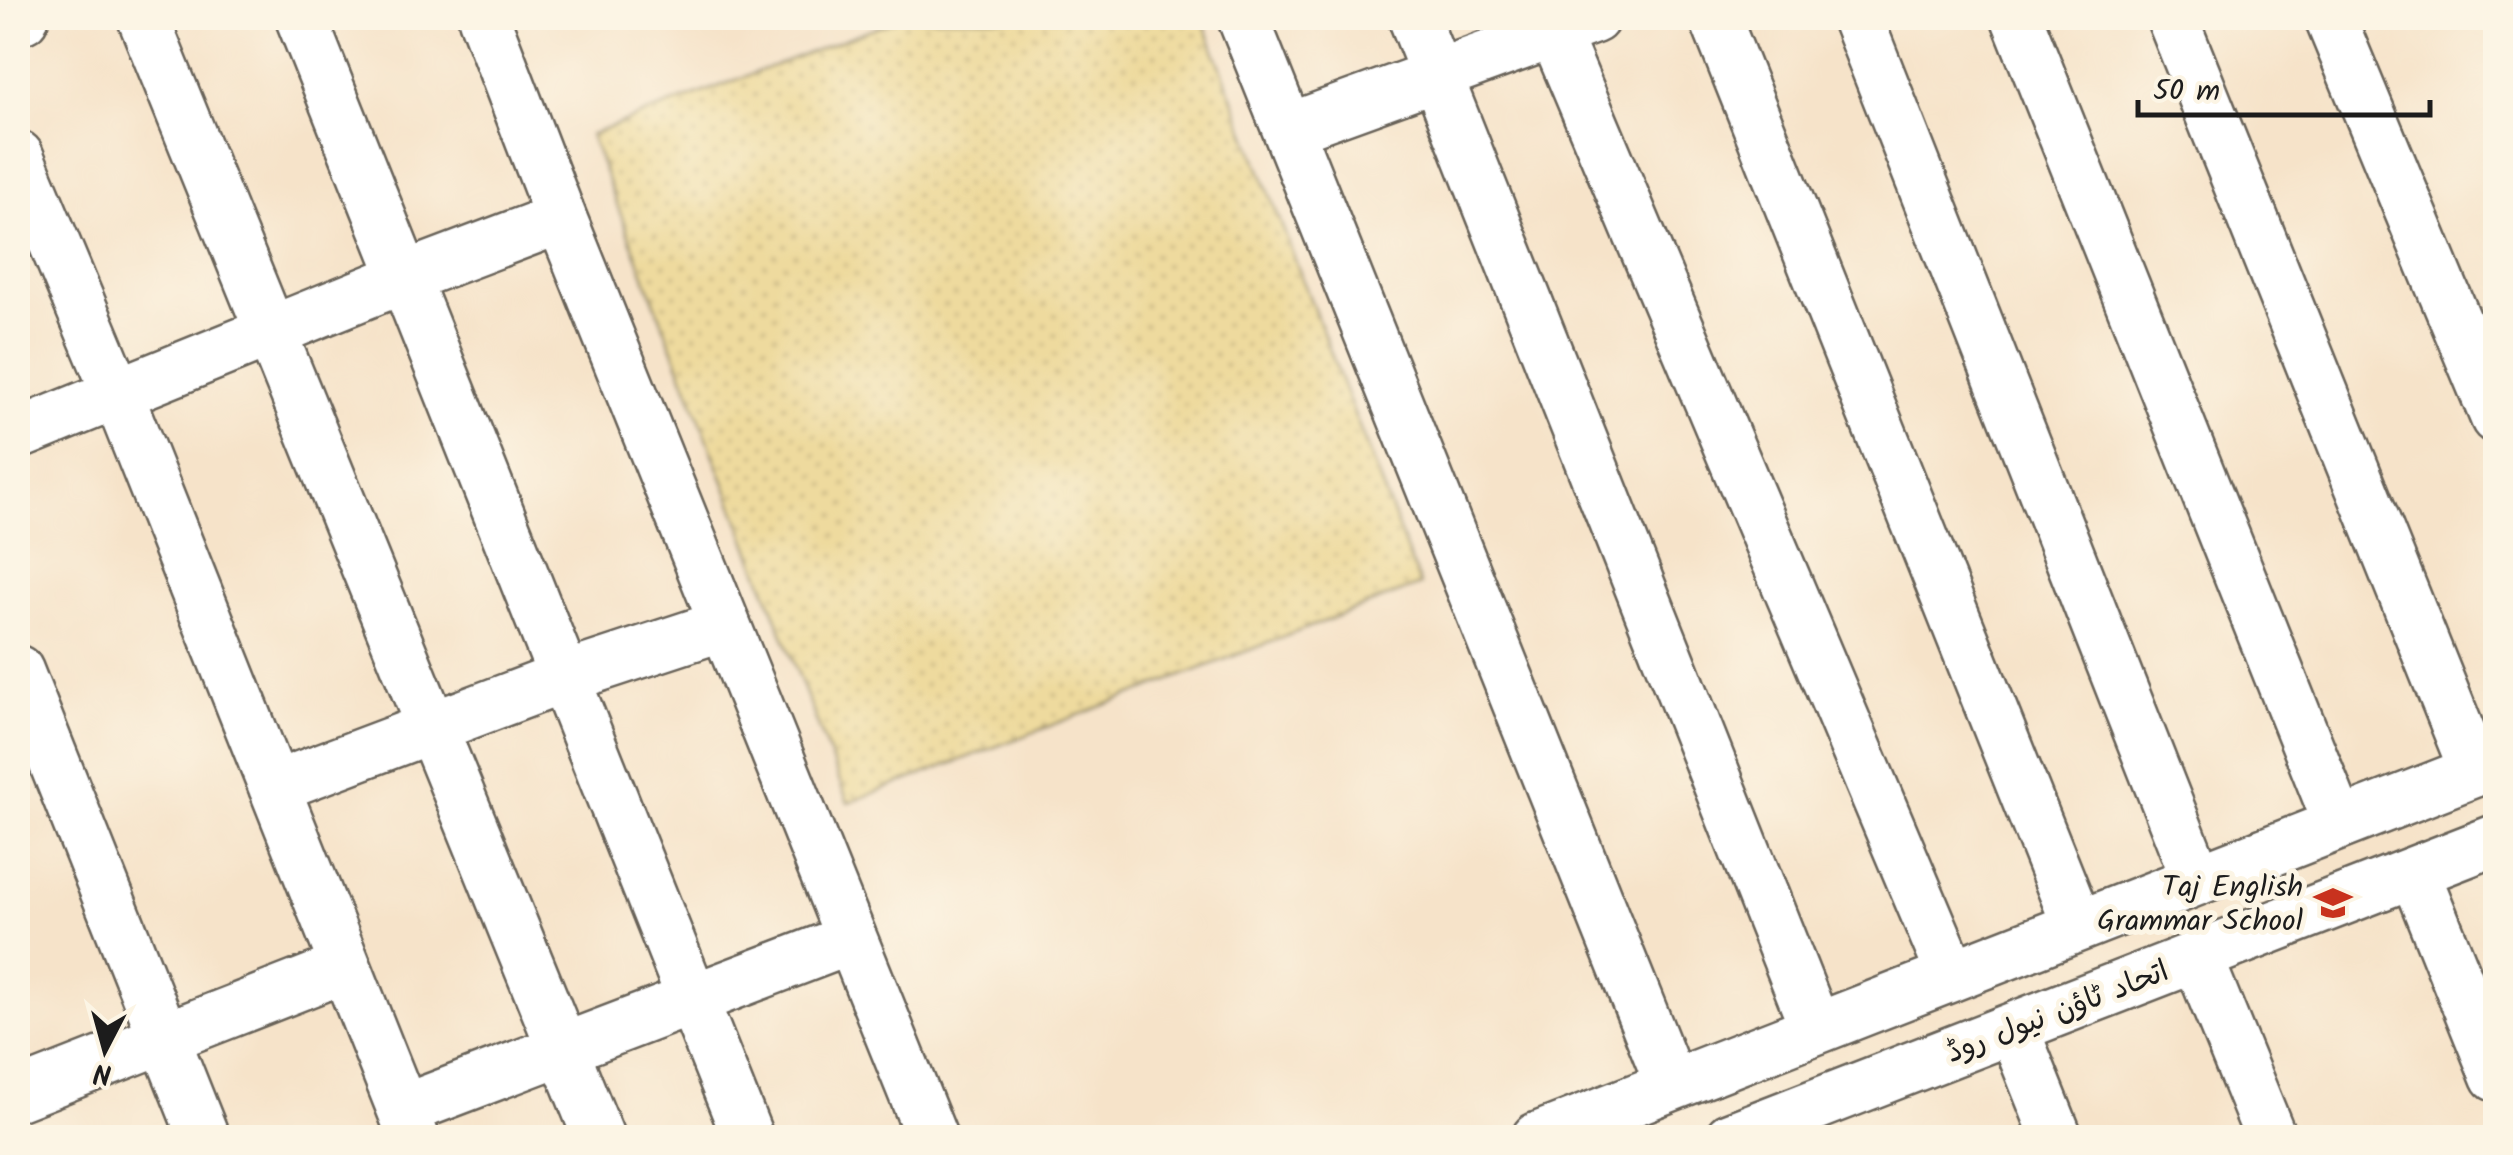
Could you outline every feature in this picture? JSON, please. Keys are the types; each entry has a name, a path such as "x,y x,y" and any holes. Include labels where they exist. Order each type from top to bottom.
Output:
{"street":[{"path":"143,18 599,1138"},
{"path":"300,18 748,1138"},
{"path":"484,18 932,1138"},
{"path":"1244,18 1671,1085"},
{"path":"1414,18 1816,1028"},
{"path":"1715,18 2078,926"},
{"path":"1857,18 2197,880"},
{"path":"2017,18 2339,824"},
{"path":"1537,1138 2486,767 2172,18"},
{"path":"2330,18 2496,418"},
{"path":"1288,129 1437,75 1566,22 1952,975"},
{"path":"18,156 118,395 408,1124 563,1048 850,940"},
{"path":"18,434 561,218"},
{"path":"274,787 563,678 724,625"},
{"path":"18,671 204,1138"},
{"name":"اتحاد ٹاؤن نیول روڈ","path":"1730,1138 1826,1120 2013,1028 2496,840"},
{"path":"2414,872 2496,1076"},
{"path":"2197,956 2271,1138"},
{"path":"18,1094 346,968"},
{"path":"2013,1028 2056,1138"}],"sand":[{"path":"900,18 1202,18 1420,585 848,803 590,135"}],"place":[{"name":"Taj English Grammar School","path":"2333,903"}]}
